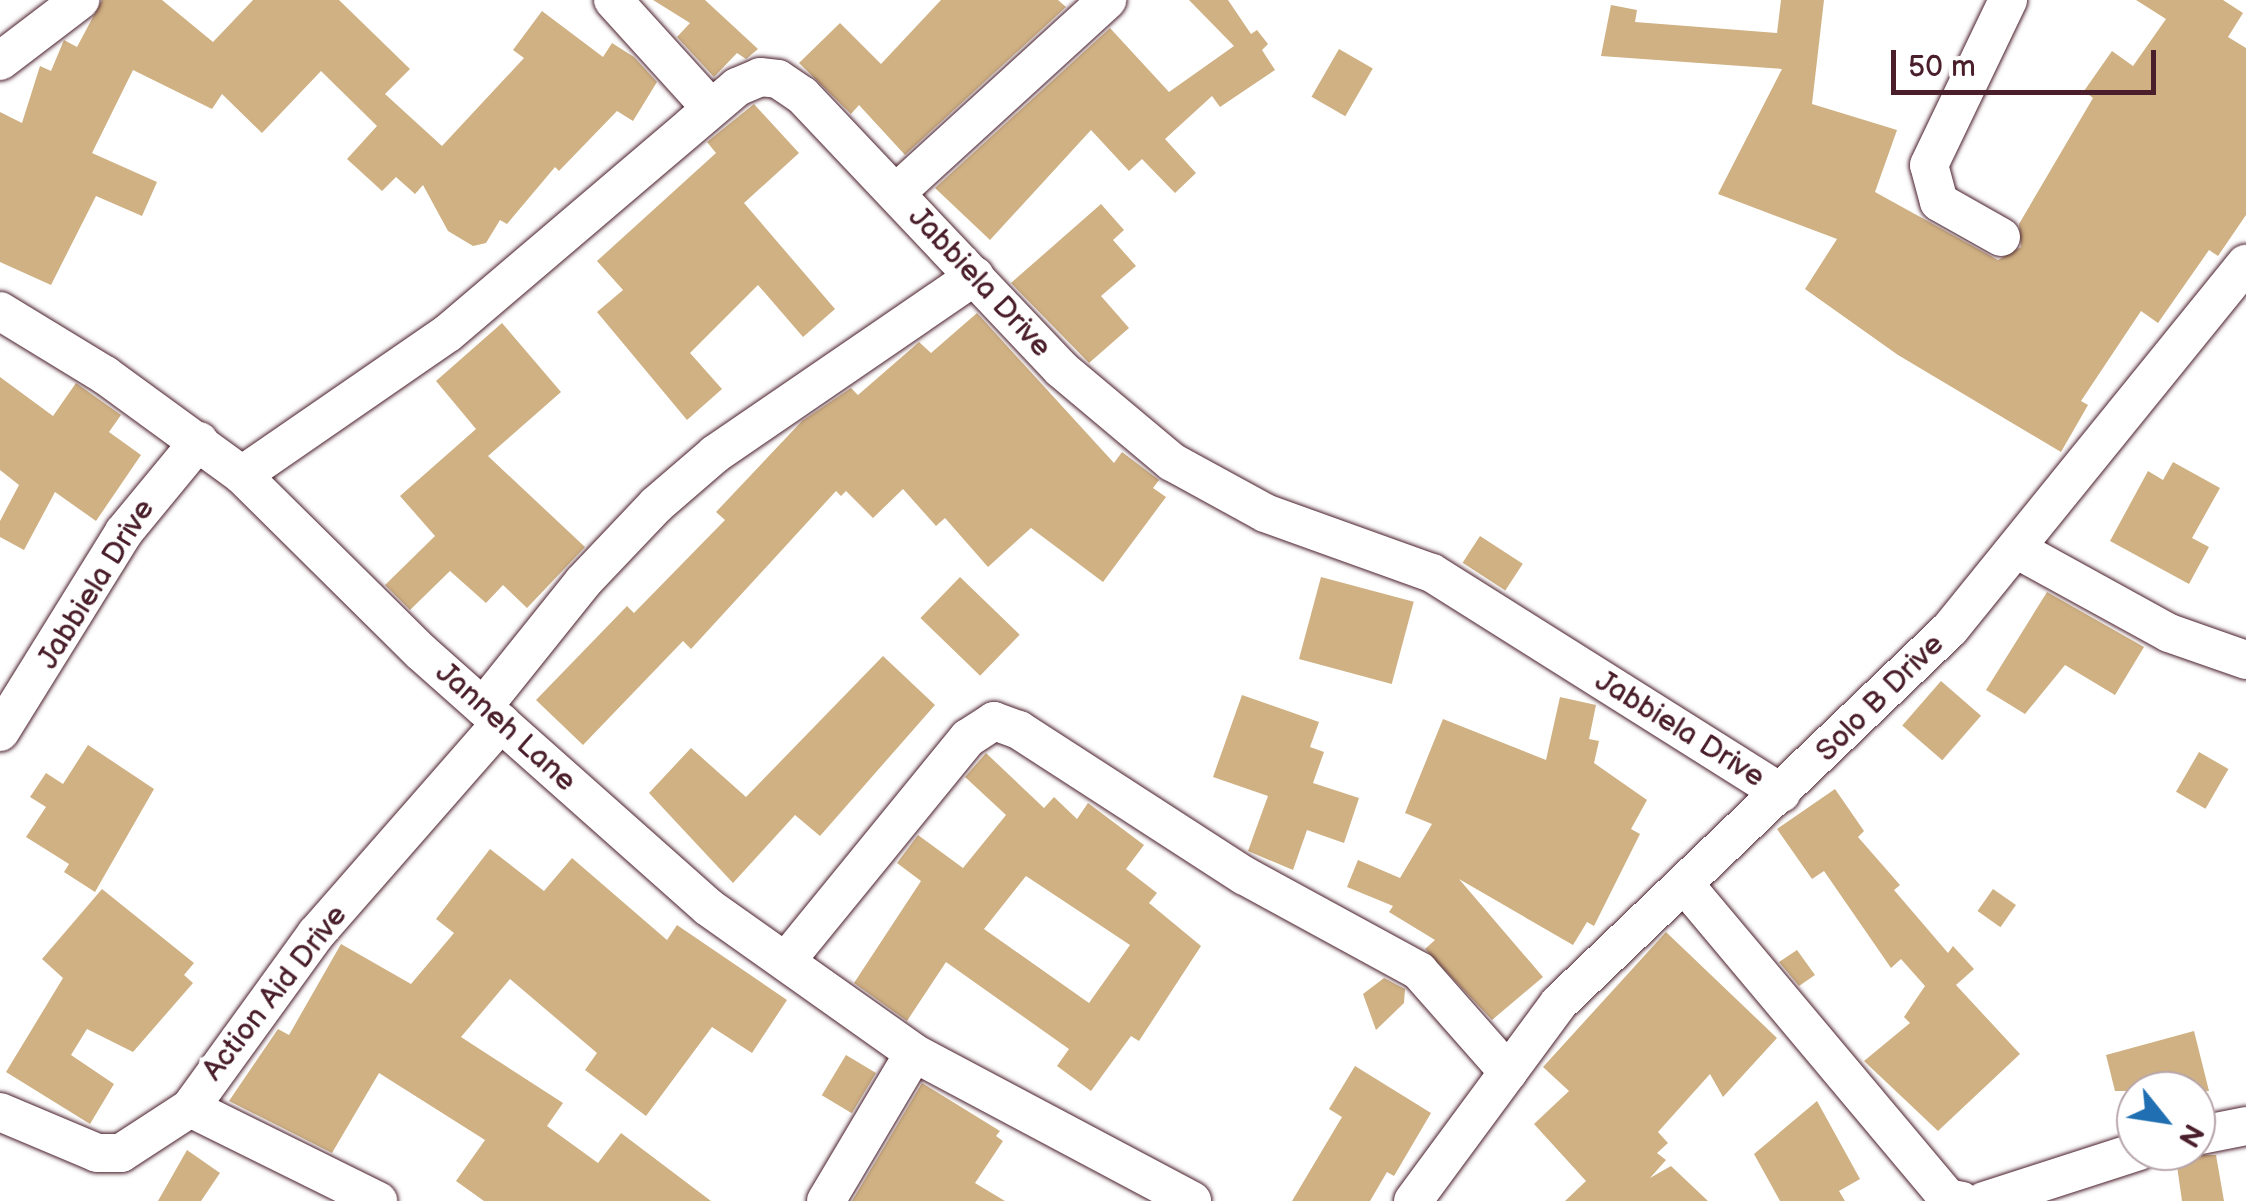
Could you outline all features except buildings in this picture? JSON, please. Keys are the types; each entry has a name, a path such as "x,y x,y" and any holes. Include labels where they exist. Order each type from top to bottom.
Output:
{"street":[{"path":"0,60 80,0"},
{"path":"613,0 712,108"},
{"path":"896,193 1107,0"},
{"path":"2001,237 1938,202 1929,165 2008,0"},
{"name":"Jabbiela Drive","path":"242,476 448,333 736,86 760,77 778,80 802,94 1061,368 1213,490 1432,573 1782,793"},
{"name":"Solo B Drive","path":"1413,1201 1592,966 1685,885 1950,630 2246,264"},
{"name":"Action Aid Drive","path":"378,1201 190,1108 316,934 492,715 583,582 685,480 975,276"},
{"name":"Janneh Lane","path":"0,311 199,441 242,476 492,715 708,906 914,1053 1192,1201"},
{"name":"Jabbiela Drive","path":"0,732 124,532 199,441"},
{"path":"2018,550 2169,633 2246,660"},
{"path":"786,961 968,738 994,722 1019,730 1245,876 1419,971 1508,1072"},
{"path":"1685,885 1948,1198 1962,1201"},
{"path":"826,1201 914,1053"},
{"path":"0,1112 109,1153 121,1152 190,1108"},
{"path":"2216,1132 2246,1126"},
{"path":"1984,1201 2116,1158"}]}
